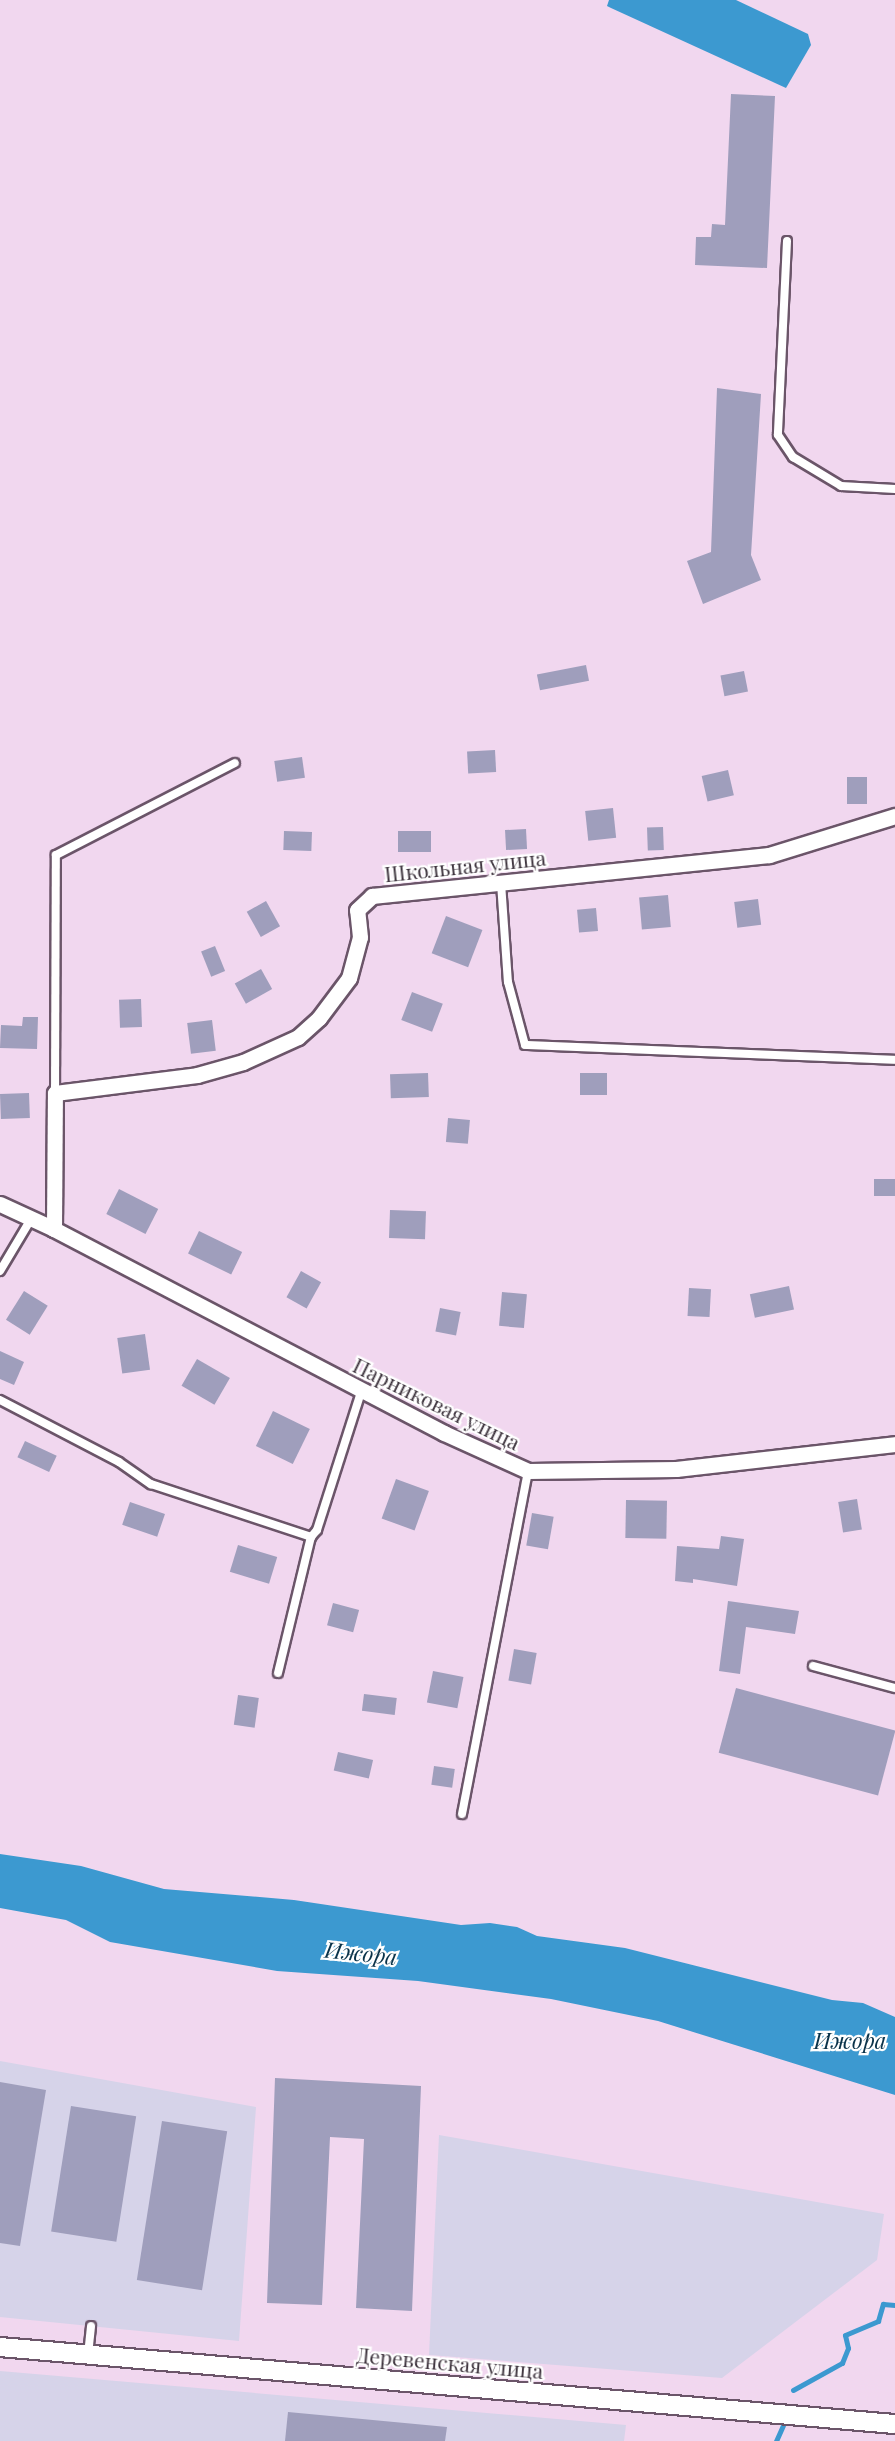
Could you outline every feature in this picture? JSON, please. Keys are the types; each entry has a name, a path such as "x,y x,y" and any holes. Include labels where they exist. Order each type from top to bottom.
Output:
{"street":[{"name":"Школьная улица","path":"55,1093 197,1076 271,1051 298,1037 338,996 357,960 357,910 372,896 769,855 895,816"},
{"path":"54,1229 55,1093"},
{"name":"Парниковая улица","path":"0,1204 54,1229 486,1454 528,1471 676,1468 895,1444"},
{"name":"Деревенская улица","path":"0,2347 895,2424"}],"lane":[{"path":"787,241 778,435 793,457 841,486 895,489"},
{"path":"55,1093 56,855 235,763"},
{"path":"501,883 508,982 525,1045 895,1060"},
{"path":"0,1271 32,1219"},
{"path":"278,1673 311,1537 317,1530 362,1389"},
{"path":"0,1400 119,1461 151,1484 311,1537"},
{"path":"462,1814 528,1471"},
{"path":"813,1666 895,1688"},
{"path":"88,2355 91,2326"}],"shaded area":[{"path":"0,2061 256,2107 239,2341 0,2317"},
{"path":"439,2135 884,2214 877,2260 722,2378 429,2355"},
{"path":"0,2371 626,2425 624,2441 0,2441"}],"water":[{"path":"609,0 736,0 808,34 811,45 786,88 611,8 607,6"},
{"name":"Ижора","path":"0,1854 81,1866 164,1889 294,1900 461,1925 490,1923 517,1927 537,1936 625,1948 832,2000 863,2003 895,2017 895,2095 658,2021 551,1999 418,1981 277,1971 110,1942 66,1920 0,1908"}],"building":[{"path":"731,94 775,96 767,268 695,265 696,237 711,237 712,224 725,225"},
{"path":"717,388 761,394 751,555 761,580 703,604 687,561 711,552"},
{"path":"586,665 589,681 540,690 537,675"},
{"path":"744,671 748,692 724,696 720,676"},
{"path":"495,750 496,772 468,773 467,751"},
{"path":"302,757 305,778 277,782 274,761"},
{"path":"728,770 734,795 708,801 702,776"},
{"path":"847,777 867,777 867,804 847,804"},
{"path":"613,808 616,838 588,841 585,811"},
{"path":"663,827 664,850 648,851 647,828"},
{"path":"526,829 527,849 506,850 505,830"},
{"path":"284,831 312,832 311,851 283,850"},
{"path":"398,831 431,831 431,852 398,852"},
{"path":"668,895 671,927 642,929 639,898"},
{"path":"758,899 761,925 737,928 734,902"},
{"path":"266,901 280,926 261,937 247,912"},
{"path":"596,908 598,931 579,933 577,910"},
{"path":"446,916 482,930 468,967 432,953"},
{"path":"215,946 225,971 211,977 201,952"},
{"path":"261,969 272,989 246,1004 235,984"},
{"path":"412,992 443,1004 432,1032 401,1020"},
{"path":"141,999 142,1027 120,1028 119,1000"},
{"path":"23,1017 38,1017 37,1049 0,1048 1,1025 22,1026"},
{"path":"212,1020 216,1051 191,1054 187,1023"},
{"path":"428,1073 429,1097 391,1098 390,1074"},
{"path":"580,1073 607,1073 607,1095 580,1095"},
{"path":"29,1093 30,1118 1,1119 0,1094"},
{"path":"448,1118 470,1120 468,1144 446,1142"},
{"path":"874,1179 895,1179 895,1196 874,1196"},
{"path":"119,1189 158,1209 145,1234 106,1214"},
{"path":"390,1210 426,1211 425,1239 389,1238"},
{"path":"199,1231 242,1252 231,1275 188,1253"},
{"path":"301,1271 321,1282 307,1308 286,1297"},
{"path":"789,1286 794,1309 755,1318 750,1294"},
{"path":"689,1288 711,1289 710,1317 688,1316"},
{"path":"24,1291 48,1306 30,1335 6,1320"},
{"path":"502,1292 527,1294 524,1328 499,1326"},
{"path":"440,1308 461,1312 456,1336 435,1332"},
{"path":"145,1334 150,1370 122,1374 117,1338"},
{"path":"0,1351 24,1362 14,1385 0,1379"},
{"path":"197,1359 230,1378 214,1405 182,1386"},
{"path":"273,1411 310,1429 293,1464 256,1446"},
{"path":"25,1441 57,1456 49,1472 17,1457"},
{"path":"396,1479 429,1491 415,1530 382,1518"},
{"path":"857,1499 862,1530 843,1533 838,1502"},
{"path":"626,1500 667,1501 666,1539 625,1538"},
{"path":"130,1502 165,1514 157,1537 122,1525"},
{"path":"532,1513 554,1517 548,1549 526,1545"},
{"path":"721,1536 744,1539 737,1586 693,1579 693,1583 675,1581 677,1546 719,1549"},
{"path":"238,1545 277,1557 269,1584 230,1572"},
{"path":"728,1601 799,1611 795,1634 746,1627 740,1674 719,1671"},
{"path":"333,1603 359,1610 353,1632 327,1625"},
{"path":"514,1649 537,1653 531,1685 508,1681"},
{"path":"433,1671 463,1677 457,1708 427,1702"},
{"path":"736,1688 895,1731 878,1795 719,1753"},
{"path":"364,1694 397,1698 395,1715 362,1711"},
{"path":"238,1695 259,1698 255,1728 234,1725"},
{"path":"338,1752 373,1760 369,1779 334,1771"},
{"path":"434,1766 455,1769 452,1788 431,1785"},
{"path":"275,2078 421,2086 412,2311 356,2308 364,2139 330,2137 322,2305 267,2303"},
{"path":"0,2082 46,2090 20,2246 0,2243"},
{"path":"71,2106 136,2116 116,2242 51,2231"},
{"path":"162,2121 227,2131 202,2290 137,2280"},
{"path":"288,2412 447,2427 445,2441 285,2441"}],"waterway":[{"path":"793,2390 842,2363 848,2348 845,2335 878,2321 883,2304 895,2305"},
{"path":"776,2441 783,2425"}]}
